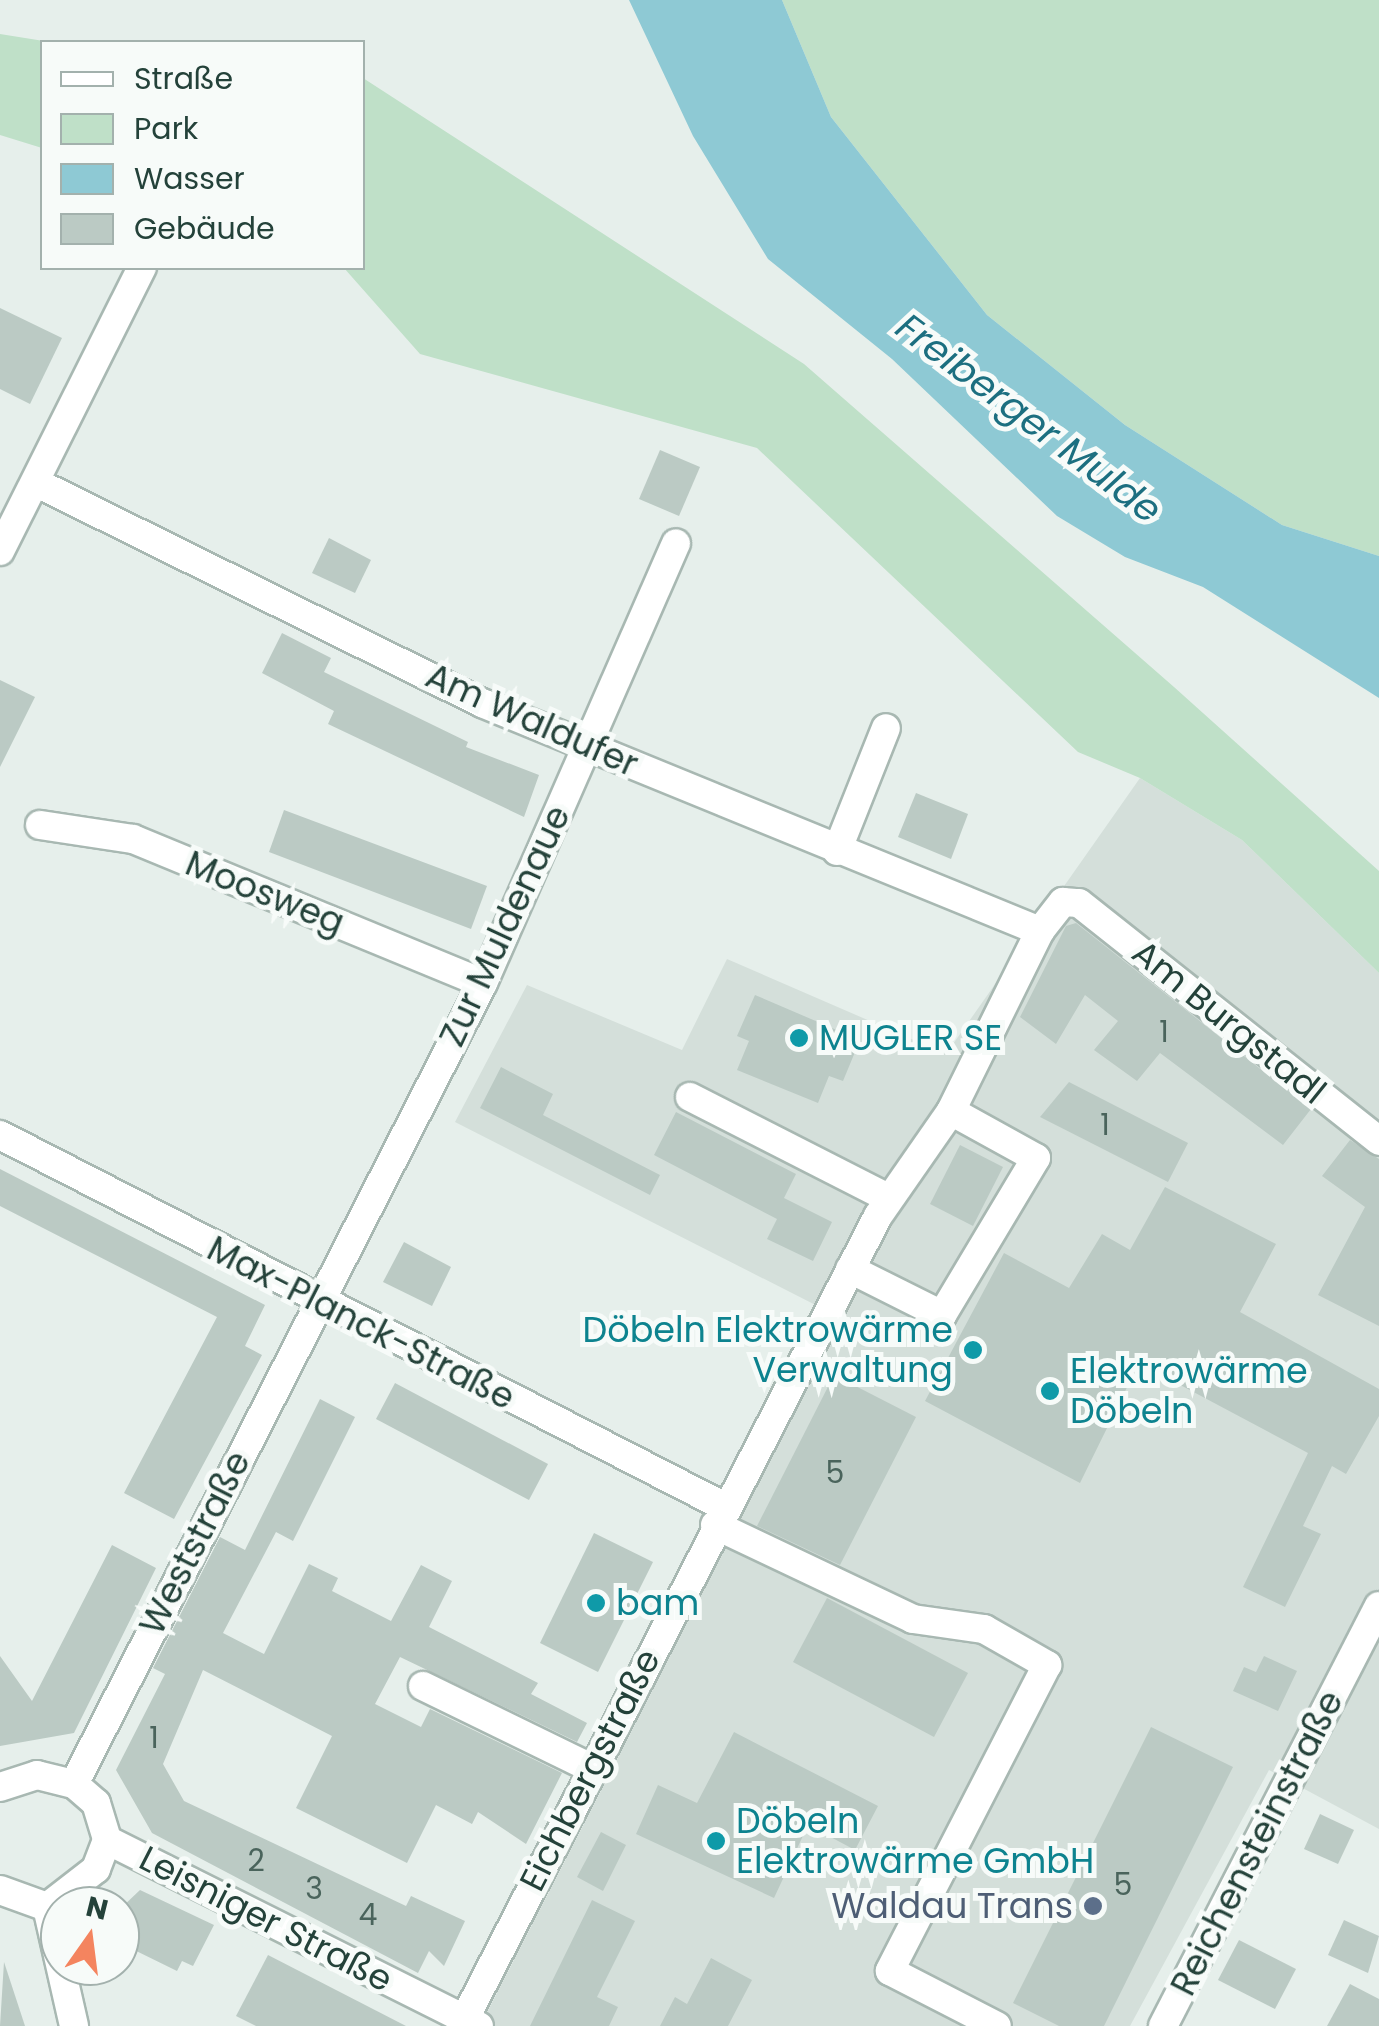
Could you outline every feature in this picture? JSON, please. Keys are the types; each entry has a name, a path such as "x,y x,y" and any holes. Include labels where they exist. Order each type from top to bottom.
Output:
{"street":[{"path":"0,551 141,270"},
{"name":"Am Waldufer","path":"35,482 482,703 1040,932"},
{"name":"Zur Muldenaue","path":"315,1301 483,983 676,543"},
{"path":"837,850 886,728"},
{"name":"Moosweg","path":"40,825 132,838 483,983"},
{"name":"Eichbergstraße","path":"468,2024 591,1768 888,1198 951,1111 1040,932 1063,902 1079,902"},
{"name":"Am Burgstadl","path":"1079,902 1379,1141"},
{"path":"690,1097 888,1198"},
{"path":"850,1270 942,1315 1036,1158 951,1111"},
{"name":"Max-Planck-Straße","path":"0,1135 914,1619 984,1629 1047,1665 890,1972 997,2026"},
{"name":"Weststraße","path":"74,1784 315,1301"},
{"name":"Reichensteinstraße","path":"1163,2026 1379,1606"},
{"path":"423,1686 591,1768"},
{"path":"0,1788 37,1775 74,1784 96,1804 106,1840 96,1869 74,1886"},
{"name":"Leisniger Straße","path":"106,1840 468,2024"},
{"path":"0,1890 40,1904"},
{"path":"65,1986 74,2026"}],"shaded area":[{"path":"1140,778 1242,840 1379,973 1379,1829 1269,1770 1130,2026 480,2026 843,1319 455,1122 527,985 682,1050 727,959 946,1054"}],"green space":[{"path":"782,0 1379,0 1379,556 1282,525 1125,425 987,315 831,117"},
{"path":"0,34 40,40 40,147 0,135"},
{"path":"365,79 804,364 1174,687 1379,871 1379,973 1242,840 1140,778 1078,752 757,448 420,354 346,270 365,270"}],"water":[{"name":"Freiberger Mulde","path":"629,0 782,0 831,117 987,315 1125,425 1282,525 1379,556 1379,698 1203,587 1125,557 1057,516 892,359 768,259 693,136"}],"building":[{"path":"0,308 62,338 30,404 0,389"},
{"path":"660,450 700,467 679,516 639,499"},
{"path":"329,538 371,560 355,593 312,573"},
{"path":"282,633 331,658 324,672 468,742 466,747 539,775 524,817 328,724 334,711 262,673"},
{"path":"0,680 35,697 0,767"},
{"path":"916,793 968,814 951,859 898,837"},
{"path":"284,810 487,886 471,929 269,852"},
{"path":"1076,923 1311,1109 1283,1145 1160,1053 1137,1081 1094,1050 1118,1021 1085,995 1056,1044 1020,1017 1066,926"},
{"name":"MUGLER SE","path":"755,995 860,1040 843,1081 829,1076 818,1103 737,1070 749,1041 737,1036"},
{"path":"501,1067 553,1094 543,1115 660,1175 650,1195 480,1108"},
{"path":"1069,1082 1188,1143 1168,1182 1040,1117"},
{"path":"676,1112 796,1174 784,1198 832,1222 813,1261 767,1239 777,1219 654,1155"},
{"path":"1350,1140 1379,1159 1379,1326 1318,1295 1365,1207 1322,1176"},
{"path":"960,1145 1003,1167 973,1226 930,1204"},
{"path":"0,1169 265,1305 245,1346 262,1355 174,1519 124,1493 217,1317 0,1206"},
{"path":"1165,1187 1276,1244 1240,1312 1379,1389 1379,1416 1346,1474 1332,1466 1303,1526 1321,1534 1285,1607 1243,1587 1308,1453 1139,1363 1080,1483 925,1401 1004,1253 1069,1288 1102,1234 1130,1250"},
{"path":"404,1242 451,1267 432,1306 383,1282"},
{"path":"834,1375 916,1417 840,1565 757,1526"},
{"path":"395,1383 548,1464 529,1500 376,1419"},
{"path":"320,1399 355,1417 293,1541 276,1532 223,1633 264,1654 309,1564 338,1578 332,1591 391,1621 421,1565 452,1581 429,1627 538,1683 531,1694 587,1723 577,1742 400,1657 375,1704 421,1727 430,1709 562,1773 526,1844 478,1812 472,1824 436,1805 407,1863 296,1808 332,1736 203,1670 163,1764 184,1801 406,1906 411,1896 465,1921 444,1966 429,1951 418,1973 152,1833 116,1770 165,1674 153,1668 220,1537 245,1550"},
{"name":"bam","path":"594,1533 653,1562 598,1672 540,1643"},
{"path":"112,1545 156,1568 74,1733 0,1746 0,1656 32,1701"},
{"path":"827,1598 968,1673 934,1737 793,1662"},
{"path":"1264,1656 1297,1671 1278,1711 1233,1691 1244,1667 1256,1672"},
{"path":"1151,1727 1233,1767 1104,2026 1059,2026 1013,2003"},
{"path":"734,1732 878,1806 855,1850 808,1825 774,1898 636,1834 658,1785 697,1803"},
{"path":"1320,1814 1354,1830 1338,1864 1304,1849"},
{"path":"601,1832 626,1845 603,1891 577,1877"},
{"path":"140,1890 214,1925 193,1966 182,1961 177,1971 140,1953"},
{"path":"592,1900 635,1921 597,1997 618,2007 609,2026 530,2026"},
{"path":"1344,1920 1379,1936 1368,1973 1328,1955"},
{"path":"1239,1940 1296,1969 1275,2009 1218,1980"},
{"path":"268,1955 406,2026 256,2026 236,2016"},
{"path":"711,1958 752,1980 728,2026 660,2026 675,1997 687,2004"},
{"path":"4,1962 25,2026 0,2026"},
{"path":"1350,1984 1379,1999 1379,2026 1327,2026"}],"place":[{"name":"MUGLER SE","path":"799,1038"},
{"name":"Döbeln Elektrowärme Verwaltung","path":"973,1350"},
{"name":"Elektrowärme Döbeln","path":"1050,1391"},
{"name":"bam","path":"596,1603"},
{"name":"Döbeln Elektrowärme GmbH","path":"716,1841"},
{"name":"Waldau Trans","path":"1093,1906"}]}
